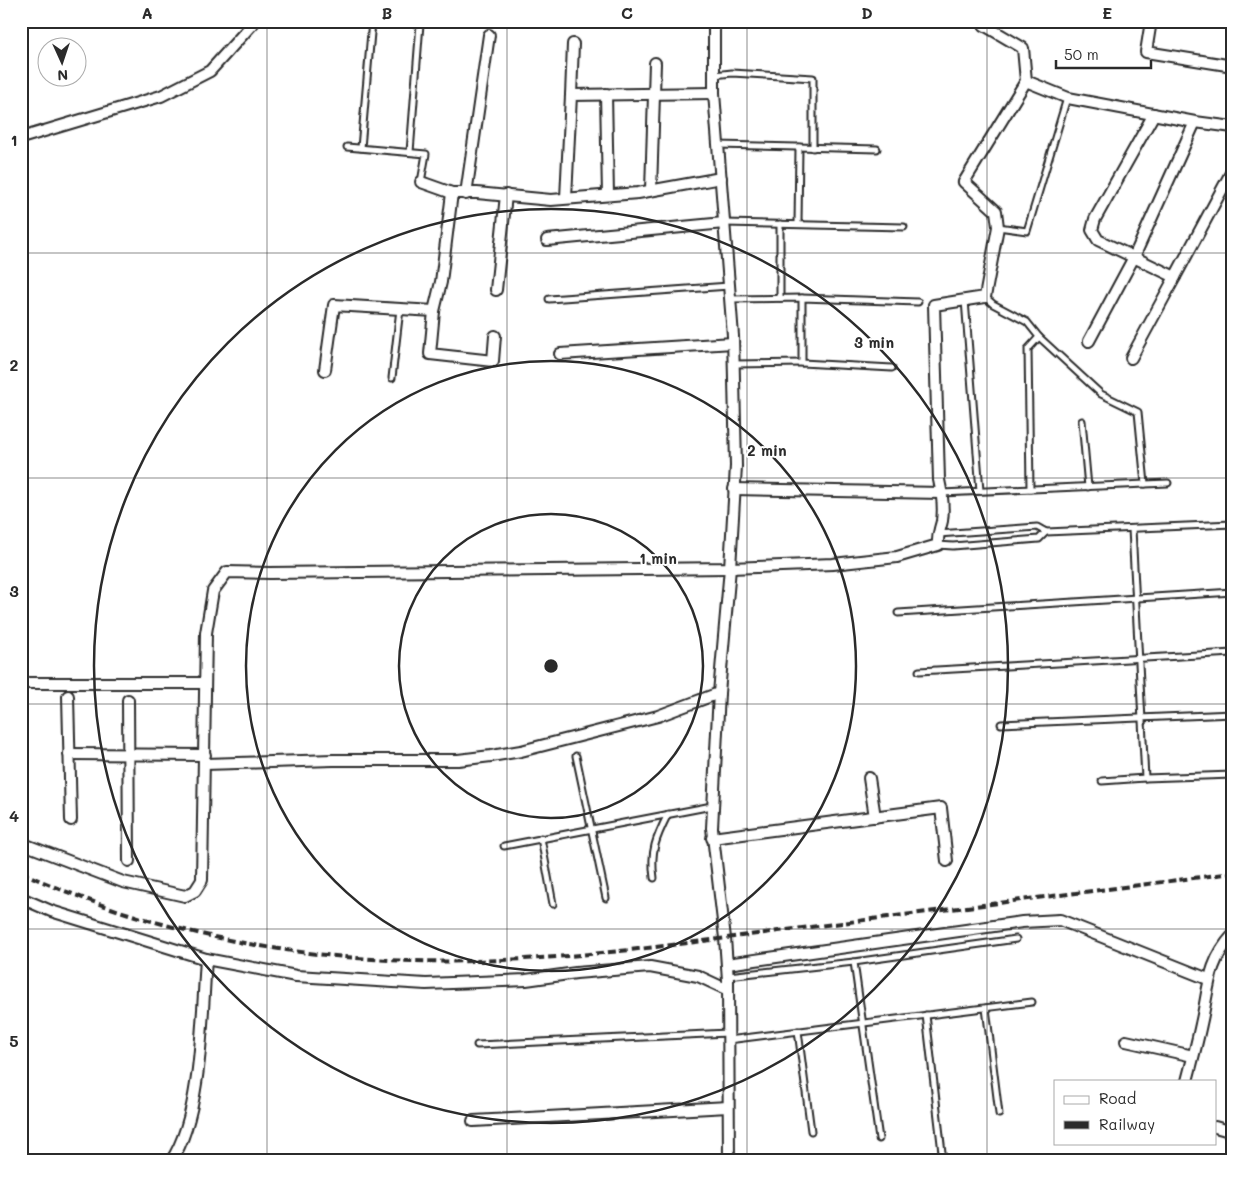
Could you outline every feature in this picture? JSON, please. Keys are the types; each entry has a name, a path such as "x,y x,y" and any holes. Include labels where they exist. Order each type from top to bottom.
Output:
{"street":[{"path":"21,138 161,96 210,71 255,21"},
{"path":"714,21 714,93 734,364 734,489 730,568 718,693 712,806 712,838 728,976 729,1161"},
{"path":"21,843 123,882 185,896 195,891 202,880 206,633 212,591 227,572 730,568 833,564 897,558 937,540 942,521 942,493 939,480 934,305 985,297 998,227 996,212 964,182 1026,81 1023,48 984,25 983,21"},
{"path":"1150,21 1146,52 1233,66"},
{"path":"466,194 489,35"},
{"path":"566,198 573,44"},
{"path":"651,190 655,63"},
{"path":"1026,81 1068,98 1195,122 1233,127"},
{"path":"571,95 714,93"},
{"path":"606,94 608,195"},
{"path":"1154,114 1095,219 1092,230 1098,240 1176,277"},
{"path":"1089,340 1134,257 1195,122"},
{"path":"1131,358 1233,170"},
{"path":"420,182 452,193 506,195 551,200 651,190 720,178"},
{"path":"452,193 441,282 434,311 430,354 493,362 495,336"},
{"path":"496,290 506,195"},
{"path":"547,240 724,223"},
{"path":"326,370 334,305 434,311"},
{"path":"560,354 733,343"},
{"path":"734,489 942,493"},
{"path":"21,683 205,683"},
{"path":"69,754 128,754 205,759 458,760 520,752 658,716 718,693"},
{"path":"68,696 71,820"},
{"path":"128,700 129,861"},
{"path":"868,778 875,817"},
{"path":"712,838 941,808 947,861"},
{"path":"21,898 51,911 206,959 296,976 426,984 526,980 576,973 650,967 698,976 728,990"},
{"path":"727,964 1013,923 1060,920 1208,979"},
{"path":"1187,1080 1202,1022 1208,979 1225,944 1233,935"},
{"path":"171,1161 180,1148 188,1124 199,1056 206,959"},
{"path":"1126,1041 1193,1056"},
{"path":"474,1121 728,1107"},
{"path":"1216,1127 1233,1132"}],"lane":[{"path":"361,148 374,21 420,24 410,152"},
{"path":"714,75 732,73 813,78 813,148"},
{"path":"998,227 1027,231 1068,98"},
{"path":"718,145 877,149"},
{"path":"347,147 426,154 420,182"},
{"path":"798,224 799,147"},
{"path":"724,223 904,227"},
{"path":"780,224 780,298"},
{"path":"549,299 729,286"},
{"path":"985,297 993,304 1027,322 1039,337 1101,394 1138,412 1145,484"},
{"path":"802,298 802,363"},
{"path":"730,299 802,298 918,302"},
{"path":"964,300 980,491"},
{"path":"392,378 400,309"},
{"path":"1030,489 1028,349 1039,337"},
{"path":"734,364 802,363 892,368"},
{"path":"1082,421 1088,487"},
{"path":"942,493 1168,483"},
{"path":"937,540 1037,527 1046,532 1233,524"},
{"path":"1132,529 1145,778"},
{"path":"937,540 953,546 1040,539 1046,532"},
{"path":"898,613 1233,592"},
{"path":"919,671 1233,653"},
{"path":"1001,724 1233,714"},
{"path":"576,756 606,898"},
{"path":"1102,781 1233,775"},
{"path":"504,846 712,806"},
{"path":"654,878 652,862 654,842 668,814"},
{"path":"541,838 553,904"},
{"path":"728,976 854,962 1016,939"},
{"path":"854,962 878,1138"},
{"path":"477,1045 728,1036 798,1031 1032,1002"},
{"path":"986,1008 999,1114"},
{"path":"926,1015 944,1161"},
{"path":"798,1031 812,1131"}],"railway":[{"path":"21,872 78,896 196,933 256,945 317,954 441,961 541,958 618,951 1233,873"}]}
